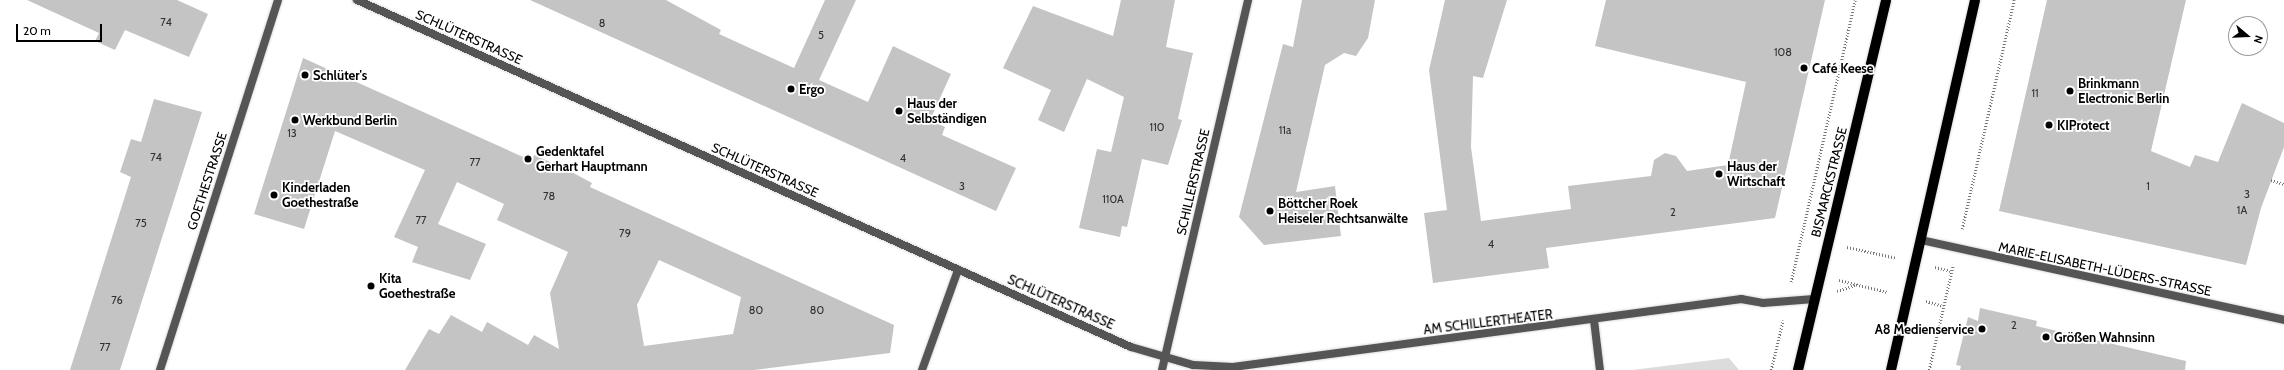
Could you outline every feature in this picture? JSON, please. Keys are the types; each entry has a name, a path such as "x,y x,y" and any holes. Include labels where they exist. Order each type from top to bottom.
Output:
{"main road":[{"name":"BISMARCKSTRASSE","path":"1798,370 1886,0"},
{"path":"1891,370 1975,0"}],"street":[{"name":"GOETHESTRASSE","path":"160,370 278,0"},
{"name":"SCHLÜTERSTRASSE","path":"357,0 958,270 1164,359"},
{"name":"SCHILLERSTRASSE","path":"1162,370 1248,0"},
{"name":"MARIE-ELISABETH-LÜDERS-STRASSE","path":"1921,240 2284,320"},
{"path":"922,370 958,270"},
{"name":"AM SCHILLERTHEATER","path":"1164,359 1212,368 1233,367 1594,320 1741,299 1787,302 1814,298"},
{"path":"1594,320 1600,370"}],"path":[{"path":"1771,370 1855,0"},
{"path":"1966,209 2014,0"},
{"path":"2271,180 2284,184"},
{"path":"1802,235 1915,262"},
{"path":"1929,370 1957,248"}],"shaded area":[{"path":"1729,358 1739,370 1632,370"}],"building":[{"path":"27,0 177,0 208,14 189,57 125,30 115,50 95,41 99,33"},
{"path":"530,0 666,0 721,30 719,34 794,68 825,0 856,0 819,80 868,102 893,46 951,74 930,120 945,127 942,135 1016,168 996,211"},
{"path":"1121,0 1175,0 1166,47 1193,53 1178,119 1182,120 1168,165 1142,159 1127,227 1122,226 1120,237 1079,228 1097,149 1111,152 1124,97 1087,79 1064,132 1038,120 1051,90 1003,68 1033,6 1113,36"},
{"path":"1302,0 1375,0 1368,38 1356,56 1344,53 1325,65 1296,192 1335,186 1341,236 1264,245 1239,217 1283,44 1293,47"},
{"path":"1445,0 1507,0 1483,78 1473,76 1471,147 1481,221 1571,209 1568,186 1651,176 1654,160 1665,153 1676,156 1687,171 1728,165 1746,82 1595,46 1606,0 1825,0 1775,218 1546,248 1549,268 1433,283 1424,213 1447,210 1429,70"},
{"path":"2047,0 2186,0 2151,151 2190,167 2195,155 2218,162 2242,103 2284,123 2284,147 2261,208 2246,265 1999,211"},
{"path":"303,58 532,161 534,155 564,168 592,183 590,187 894,325 890,353 754,370 405,370 429,329 439,334 451,315 482,332 487,322 528,345 534,335 559,349 550,293 568,252 497,220 504,204 457,182 438,224 486,244 470,280 412,262 418,247 394,237 425,170 335,131 304,229 254,214","holes":["659,260 741,297 733,334 644,346 637,305"]},
{"path":"154,99 202,112 120,370 70,370 131,177 120,172 131,139 141,142"},
{"path":"1980,308 2037,321 2036,326 2186,361 2185,370 1960,370 1961,366 1956,365 1968,317 1978,321"}],"place":[{"name":"Café Keese","path":"1804,68"},
{"name":"Schlüter's","path":"305,75"},
{"name":"Ergo","path":"791,89"},
{"name":"Brinkmann Electronic Berlin","path":"2070,91"},
{"name":"Haus der Selbständigen","path":"899,111"},
{"name":"Werkbund Berlin","path":"295,120"},
{"name":"KIProtect","path":"2049,125"},
{"name":"Gedenktafel Gerhart Hauptmann","path":"528,159"},
{"name":"Haus der Wirtschaft","path":"1719,174"},
{"name":"Kinderladen Goethestraße","path":"274,195"},
{"name":"Böttcher Roek Heiseler Rechtsanwälte","path":"1270,211"},
{"name":"Kita Goethestraße","path":"371,286"},
{"name":"A8 Medienservice","path":"1982,329"},
{"name":"Größen Wahnsinn","path":"2046,337"}]}
